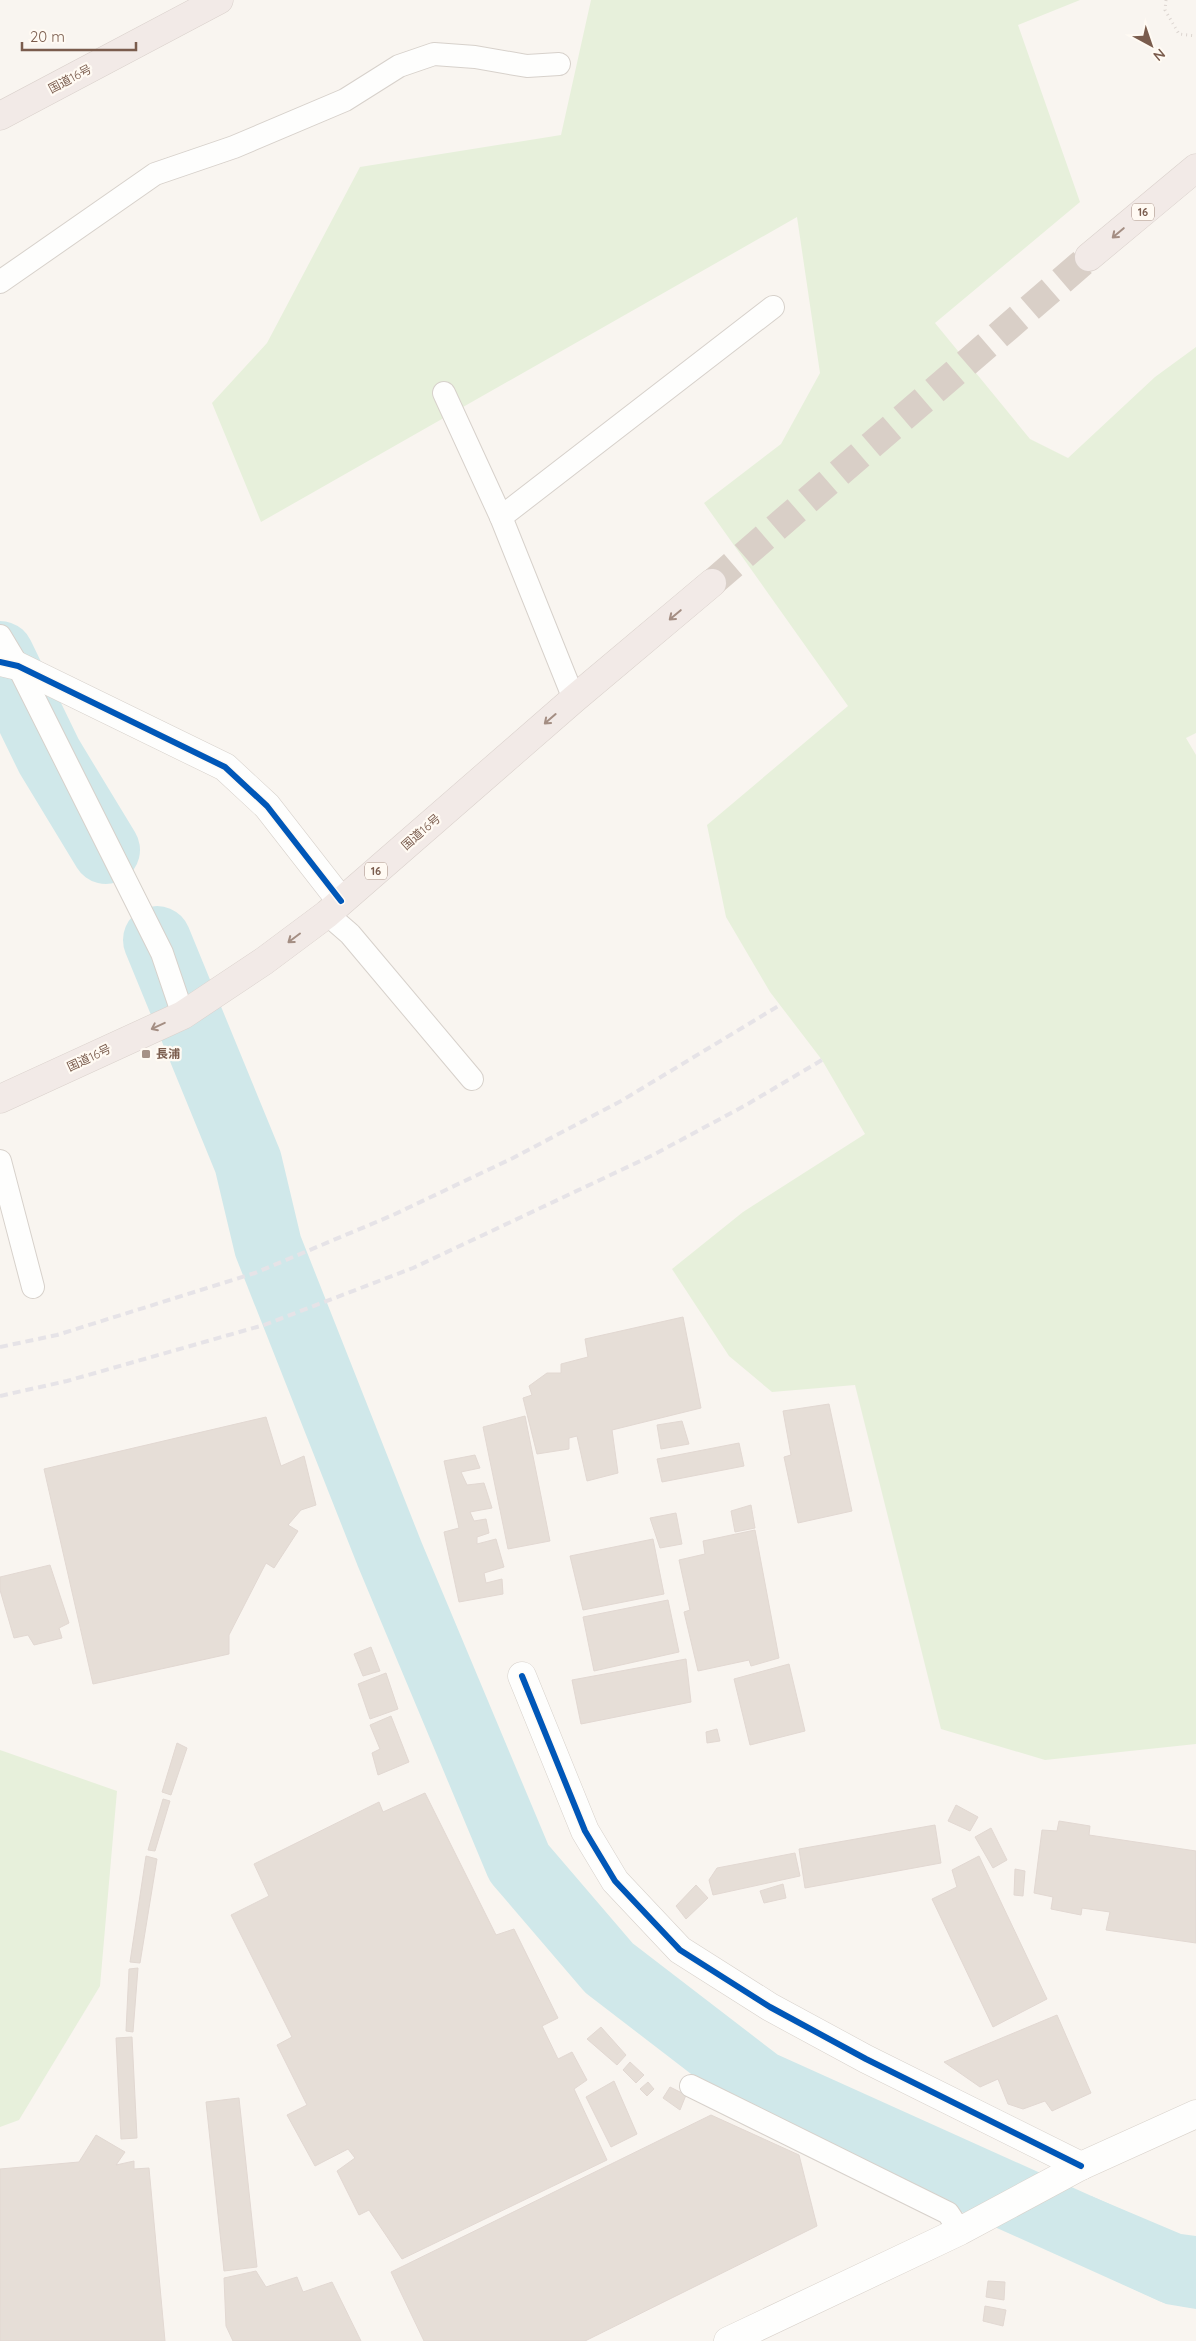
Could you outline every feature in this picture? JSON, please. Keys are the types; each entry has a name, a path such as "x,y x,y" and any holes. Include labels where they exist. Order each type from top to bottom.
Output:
{"highway":[{"name":"国道16号","path":"0,116 220,0"},
{"name":"16","path":"1089,257 1196,168"},
{"name":"国道16号","path":"0,1099 183,1015 264,961 334,907 574,699 712,583"}],"street":[{"path":"9,664 225,767 267,806 334,907"},
{"path":"522,1676 585,1831 615,1881 680,1950 770,2007 1070,2171"},
{"path":"728,2341 968,2227 1070,2171 1196,2114"}],"lane":[{"path":"0,282 155,174 234,147 345,100 399,66 434,54 475,57 527,66 559,64"},
{"path":"501,517 773,307"},
{"path":"444,393 501,517 574,699"},
{"path":"0,636 9,664 162,953 183,1015"},
{"path":"334,907 350,934 472,1079"},
{"path":"0,1161 33,1287"},
{"path":"691,2086 948,2214 968,2227"}],"path":[{"path":"1166,0 1165,10 1179,34 1196,36"}],"green space":[{"path":"591,0 1080,0 1018,25 1080,202 935,323 1030,439 1068,458 1155,377 1196,347 1196,733 1186,738 1196,755 1196,1744 1045,1760 941,1729 855,1385 772,1392 729,1356 672,1269 743,1212 865,1134 822,1060 770,992 726,917 707,825 848,706 704,503 781,444 820,373 797,217 261,522 212,403 267,343 360,167 561,135"},
{"path":"0,1750 117,1791 100,1986 19,2120 0,2127"}],"water":[{"path":"1091,2196 1181,2234 1196,2236 1196,2309 1166,2304 1019,2236"}],"building":[{"path":"683,1317 701,1408 612,1430 618,1473 587,1481 577,1436 569,1438 569,1449 537,1454 523,1398 532,1395 529,1386 547,1373 561,1373 561,1364 588,1357 585,1339"},
{"path":"829,1404 852,1511 798,1523 784,1457 791,1455 783,1411"},
{"path":"525,1416 550,1541 508,1549 483,1427"},
{"path":"266,1417 281,1466 304,1456 316,1505 301,1510 288,1525 298,1531 274,1568 266,1563 229,1635 229,1654 93,1684 44,1469"},
{"path":"682,1421 689,1444 661,1449 657,1425"},
{"path":"739,1443 744,1466 662,1482 657,1459"},
{"path":"475,1455 480,1468 461,1472 467,1485 484,1483 492,1508 470,1512 474,1521 486,1519 489,1533 477,1537 477,1544 496,1539 504,1567 484,1573 486,1583 502,1579 503,1594 459,1602 444,1532 459,1528 444,1461"},
{"path":"751,1505 755,1528 735,1532 731,1511"},
{"path":"676,1513 682,1544 660,1548 650,1518"},
{"path":"755,1530 779,1658 751,1666 749,1660 698,1671 684,1612 690,1610 679,1560 705,1554 703,1541"},
{"path":"653,1539 664,1594 583,1610 570,1556"},
{"path":"50,1565 69,1623 59,1628 62,1638 34,1645 28,1635 14,1638 0,1590 0,1577"},
{"path":"668,1600 679,1652 594,1671 583,1617"},
{"path":"371,1647 380,1671 363,1676 354,1654"},
{"path":"686,1659 691,1702 581,1724 572,1680"},
{"path":"789,1664 805,1731 750,1745 734,1679"},
{"path":"386,1673 398,1709 370,1719 358,1684"},
{"path":"391,1716 409,1762 378,1775 372,1753 380,1749 370,1725"},
{"path":"717,1729 720,1741 707,1743 706,1732"},
{"path":"177,1743 187,1748 171,1795 162,1792"},
{"path":"425,1793 496,1935 514,1929 558,2018 542,2026 558,2059 572,2052 587,2080 574,2089 607,2160 402,2259 369,2210 359,2215 337,2171 355,2158 348,2149 315,2166 287,2115 307,2105 277,2045 292,2037 231,1915 269,1896 254,1864 379,1802 383,1812"},
{"path":"163,1799 170,1801 155,1851 148,1850"},
{"path":"956,1805 978,1817 970,1831 948,1821"},
{"path":"1059,1821 1090,1826 1089,1835 1196,1851 1196,1943 1106,1930 1110,1912 1082,1908 1081,1915 1051,1909 1053,1897 1034,1893 1042,1830 1057,1831"},
{"path":"935,1825 941,1863 805,1888 799,1849"},
{"path":"991,1828 1007,1860 993,1868 975,1837"},
{"path":"795,1853 800,1876 713,1895 709,1880 717,1868"},
{"path":"146,1856 157,1859 140,1963 130,1962"},
{"path":"979,1856 1047,1999 993,2027 932,1899 957,1887 952,1870"},
{"path":"1015,1869 1025,1871 1023,1896 1014,1895"},
{"path":"783,1884 786,1898 764,1903 760,1891"},
{"path":"696,1885 708,1898 686,1919 676,1906"},
{"path":"138,1968 133,2032 126,2031 129,1969"},
{"path":"1057,2015 1091,2093 1052,2111 1045,2101 1023,2109 1008,2104 998,2079 980,2087 944,2062"},
{"path":"601,2027 626,2055 617,2065 587,2039"},
{"path":"132,2037 137,2138 121,2139 116,2038"},
{"path":"630,2062 644,2075 636,2083 623,2070"},
{"path":"614,2081 637,2134 611,2147 586,2097"},
{"path":"648,2082 654,2089 647,2096 640,2089"},
{"path":"670,2087 686,2095 680,2110 663,2098"},
{"path":"239,2098 257,2267 224,2271 206,2102"},
{"path":"711,2115 799,2155 817,2226 585,2341 424,2341 391,2272"},
{"path":"96,2135 125,2152 116,2165 134,2161 134,2169 149,2168 165,2341 0,2341 0,2169 79,2162"},
{"path":"256,2271 266,2287 297,2277 303,2292 332,2282 361,2341 233,2341 226,2326 224,2278"},
{"path":"988,2281 1005,2282 1004,2300 986,2297"},
{"path":"985,2306 1006,2310 1003,2326 983,2321"}],"waterway":[{"path":"0,655 49,756 106,850"},
{"path":"157,940 248,1162 268,1246 390,1555 519,1863 609,1968 760,2084 1173,2270 1196,2274"}],"tunnel":[{"path":"712,583 1089,257"}],"railway":[{"path":"0,1347 57,1335 255,1273 393,1215 513,1158 621,1101 780,1005"},
{"path":"0,1396 67,1381 264,1325 413,1268 653,1155 746,1105 822,1060"}],"cycle path":[{"path":"0,662 18,666 225,767 267,806 341,901"},
{"path":"522,1676 585,1831 615,1881 680,1950 770,2007 866,2059 1081,2166"}],"place":[{"name":"長浦","path":"146,1054"}]}
